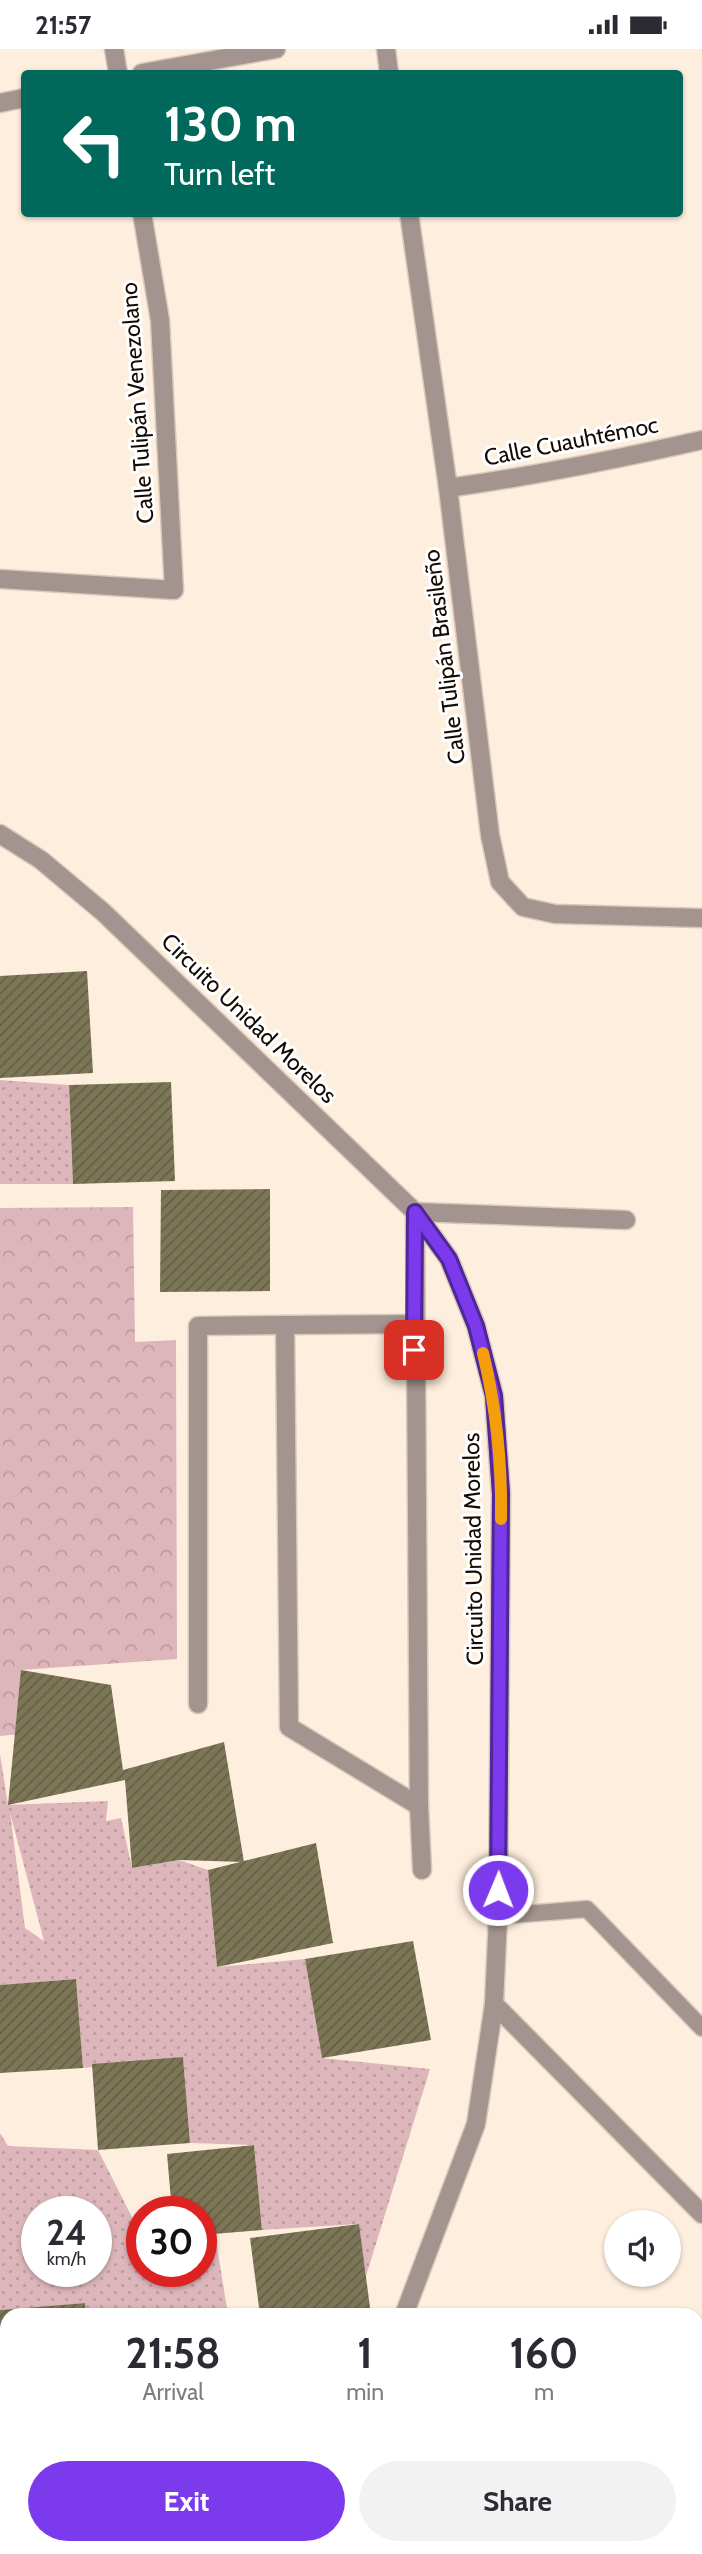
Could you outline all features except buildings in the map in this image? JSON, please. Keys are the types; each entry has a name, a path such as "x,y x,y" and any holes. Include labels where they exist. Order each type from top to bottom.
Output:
{"street":[{"path":"114,49 118,70"},
{"path":"159,70 276,49"},
{"path":"386,49 389,70"},
{"path":"0,103 21,99"},
{"name":"Calle Tulipán Venezolano","path":"0,579 174,590 160,320 143,217"},
{"name":"Calle Tulipán Brasileño","path":"410,217 449,488 490,835 500,881 523,907 555,914 702,918"},
{"name":"Calle Cuauhtémoc","path":"449,488 538,475 702,440"},
{"name":"Circuito Unidad Morelos","path":"0,834 41,860 103,912 415,1212 449,1259 476,1326 494,1396 501,1493 498,1916 494,2004 476,2124 407,2308"},
{"path":"422,1870 419,1806 415,1212 626,1220"},
{"path":"198,1704 198,1326 414,1324"},
{"path":"285,1325 289,1727 419,1806"},
{"path":"494,2004 702,2214"}],"lane":[{"path":"498,1916 587,1909 702,2028"}],"green space":[{"path":"0,1080 69,1085 73,1184 0,1184"},
{"path":"133,1207 135,1342 176,1340 177,1659 21,1670 20,1734 0,1736 0,1208"},
{"path":"0,1754 8,1805 108,1801 106,1821 121,1818 132,1868 179,1860 208,1870 217,1967 305,1959 322,2058 430,2069 366,2276 358,2224 262,2230 254,2145 190,2143 183,2057 83,2068 76,1979 0,1985","holes":["10,1814 44,1941 25,1928"]},
{"path":"0,2133 8,2146 98,2150 126,2205 126,2287 217,2287 217,2246 227,2308 85,2308 85,2303 0,2308"}],"slow traffic":[{"path":"483,1353 494,1396 501,1519"}],"route":[{"path":"414,1350 415,1212 449,1259 476,1326 494,1396 501,1493 498,1890"}]}
